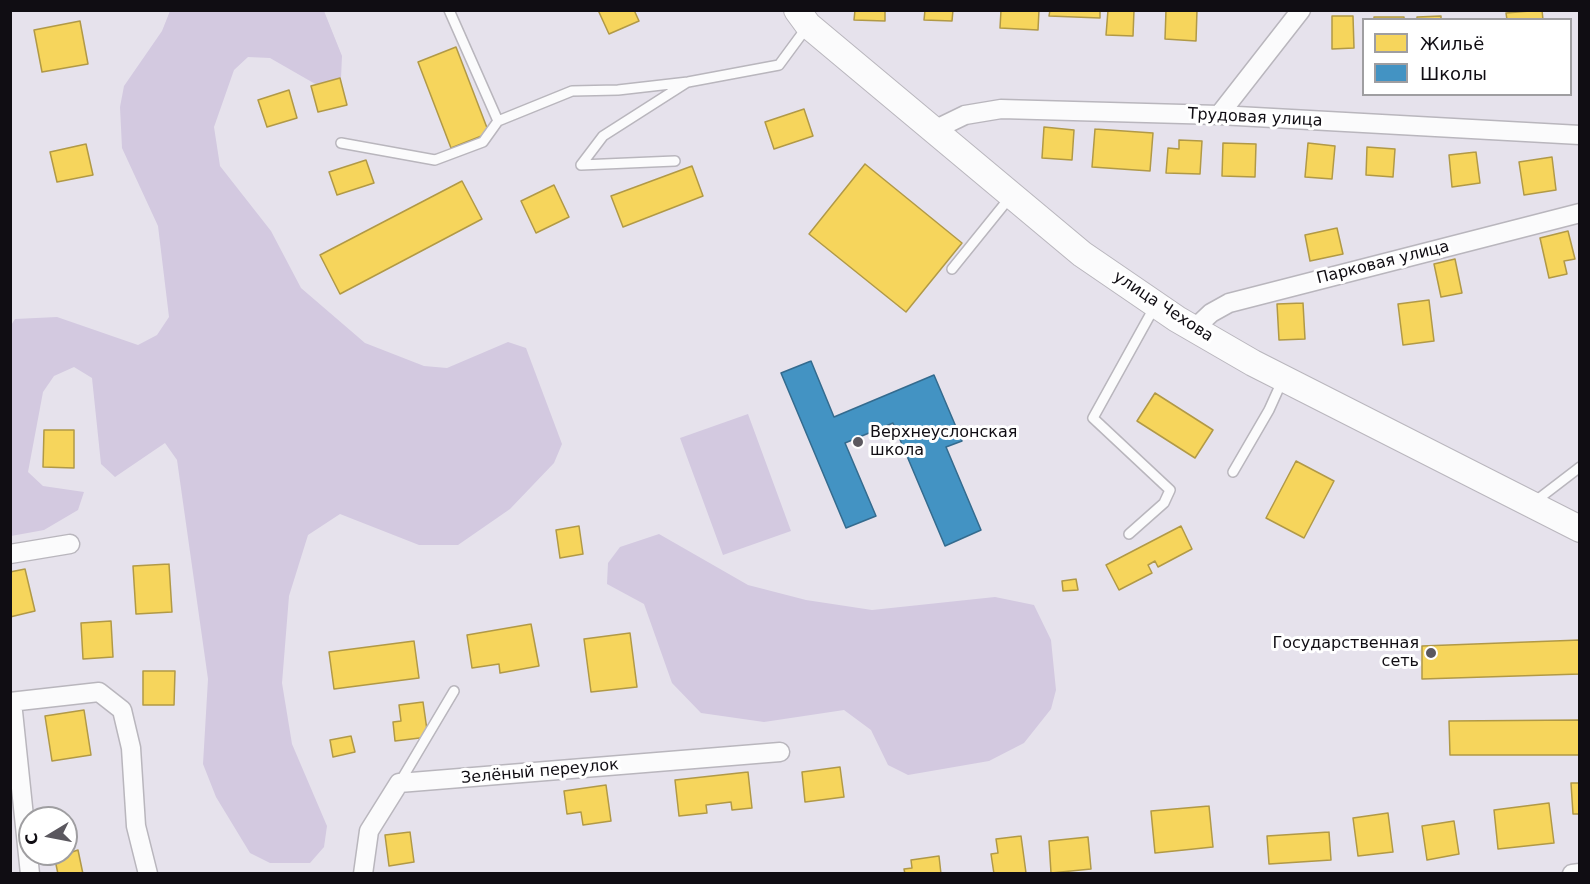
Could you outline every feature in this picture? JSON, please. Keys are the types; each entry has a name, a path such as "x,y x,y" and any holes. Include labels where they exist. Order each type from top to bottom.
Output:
{"street":[{"path":"1218,115 1301,10"},
{"name":"улица Чехова","path":"802,18 1082,255 1156,304 1283,378 1580,529"},
{"name":"Трудовая улица","path":"934,130 965,115 1001,109 1218,115 1580,135"},
{"name":"Парковая улица","path":"1194,328 1211,313 1229,303 1580,213"},
{"path":"10,554 70,544"},
{"path":"30,873 11,702 99,692 122,710 131,748 136,826 148,873"},
{"name":"Зелёный переулок","path":"399,783 780,752"},
{"path":"363,873 369,831 399,783"},
{"path":"1572,873 1580,873"}],"lane":[{"path":"449,10 498,121"},
{"path":"341,143 435,160 483,142 498,121 572,91 618,90 688,82 779,65 802,18"},
{"path":"675,161 581,165 603,136 688,82"},
{"path":"952,269 1012,195"},
{"path":"1129,534 1164,503 1170,490 1093,418 1156,304"},
{"path":"1233,472 1269,410 1283,378"},
{"path":"1531,504 1580,467"},
{"path":"399,783 454,691"}],"shaded area":[{"path":"170,11 324,11 342,56 341,78 324,89 270,58 248,57 234,70 214,127 220,166 271,231 301,288 365,343 424,366 447,368 508,342 526,348 562,444 554,463 510,509 458,545 419,545 340,514 308,535 289,596 282,683 292,744 327,826 324,847 310,863 270,863 250,853 216,797 203,764 208,679 177,460 165,443 115,477 101,464 92,378 74,367 54,376 43,392 28,472 43,486 84,492 78,510 44,530 11,536 10,327 15,319 57,317 138,345 157,335 169,317 158,226 122,148 120,107 124,86 162,31"},
{"path":"748,414 791,531 723,555 680,438"},
{"path":"659,534 748,585 806,600 872,610 995,597 1034,605 1051,640 1056,690 1051,709 1024,743 989,761 908,775 888,765 871,730 844,710 764,722 701,713 672,683 644,604 607,584 608,563 620,547"}],"building: Жильё":[{"path":"598,10 634,10 639,21 609,34"},
{"path":"855,10 885,10 885,21 854,20"},
{"path":"925,10 953,10 952,21 924,20"},
{"path":"1001,10 1039,10 1038,30 1000,28"},
{"path":"1050,10 1100,10 1100,18 1049,16"},
{"path":"1108,10 1134,10 1133,36 1106,35"},
{"path":"1166,10 1197,10 1196,41 1165,39"},
{"path":"1542,10 1543,18 1507,18 1506,13"},
{"path":"1332,16 1353,16 1354,48 1332,49"},
{"path":"1441,16 1441,18 1417,18"},
{"path":"1374,17 1404,17 1404,18"},
{"path":"80,21 88,64 42,72 34,30"},
{"path":"456,47 489,133 451,148 418,62"},
{"path":"340,78 347,105 318,112 311,86"},
{"path":"289,90 297,118 267,127 258,100"},
{"path":"804,109 813,136 774,149 765,122"},
{"path":"1044,127 1074,130 1072,160 1042,158"},
{"path":"1095,129 1153,133 1150,171 1092,167"},
{"path":"1179,140 1202,141 1200,174 1166,173 1168,148 1179,149"},
{"path":"1223,143 1256,144 1255,177 1222,176"},
{"path":"1308,143 1335,146 1332,179 1305,177"},
{"path":"86,144 93,175 57,182 50,152"},
{"path":"1367,147 1395,149 1393,177 1366,175"},
{"path":"1476,152 1480,183 1452,187 1449,155"},
{"path":"1552,157 1556,190 1524,195 1519,162"},
{"path":"366,160 374,183 337,195 329,172"},
{"path":"865,164 962,243 906,312 809,234"},
{"path":"692,166 703,196 623,227 611,196"},
{"path":"462,181 482,219 340,294 320,255"},
{"path":"554,185 569,217 536,233 521,201"},
{"path":"1337,228 1343,254 1310,261 1305,235"},
{"path":"1568,231 1575,259 1564,261 1567,274 1549,278 1540,238"},
{"path":"1455,259 1462,293 1441,297 1434,264"},
{"path":"1429,300 1434,341 1403,345 1398,304"},
{"path":"1303,303 1305,339 1279,340 1277,304"},
{"path":"1155,393 1213,430 1195,458 1137,421"},
{"path":"44,430 74,430 74,468 43,467"},
{"path":"1296,461 1334,481 1304,538 1266,518"},
{"path":"579,526 583,554 560,558 556,530"},
{"path":"1181,526 1192,549 1158,567 1155,561 1148,565 1152,573 1119,590 1106,565"},
{"path":"169,564 172,612 136,614 133,566"},
{"path":"25,569 35,611 10,617 10,572"},
{"path":"1076,579 1078,590 1063,591 1062,581"},
{"path":"111,621 113,657 83,659 81,623"},
{"path":"531,624 539,666 500,673 499,664 472,668 467,635"},
{"path":"630,633 637,687 591,692 584,639"},
{"path":"1580,640 1580,674 1422,679 1422,646"},
{"path":"414,641 419,678 334,689 329,652"},
{"path":"143,671 175,671 174,705 143,705"},
{"path":"423,702 428,737 395,741 393,722 401,721 399,705"},
{"path":"84,710 91,755 52,761 45,716"},
{"path":"1580,720 1580,755 1450,755 1449,721"},
{"path":"351,736 355,752 333,757 330,740"},
{"path":"840,767 844,797 805,802 802,772"},
{"path":"748,772 752,808 732,810 731,802 706,805 707,813 679,816 675,780"},
{"path":"1571,783 1580,783 1580,814 1573,814"},
{"path":"606,785 611,821 583,825 581,812 567,814 564,791"},
{"path":"1549,803 1554,843 1498,849 1494,810"},
{"path":"1209,806 1213,847 1155,853 1151,811"},
{"path":"1388,813 1393,852 1358,856 1353,818"},
{"path":"1454,821 1459,854 1427,860 1422,826"},
{"path":"410,832 414,862 389,866 385,835"},
{"path":"1329,832 1331,860 1269,864 1267,836"},
{"path":"1021,836 1026,873 994,874 991,854 998,853 996,839"},
{"path":"1088,837 1091,869 1051,873 1049,841"},
{"path":"78,850 83,874 58,874 56,866 78,866"},
{"path":"939,856 941,874 905,874 904,869 912,868 911,860"}],"building: Школы":[{"path":"811,361 834,417 934,375 962,441 946,447 981,530 945,546 893,423 845,443 876,516 846,528 781,373"}],"place":[{"name":"Верхнеуслонская школа","path":"858,442"},
{"name":"Государственная сеть","path":"1431,653"}]}
